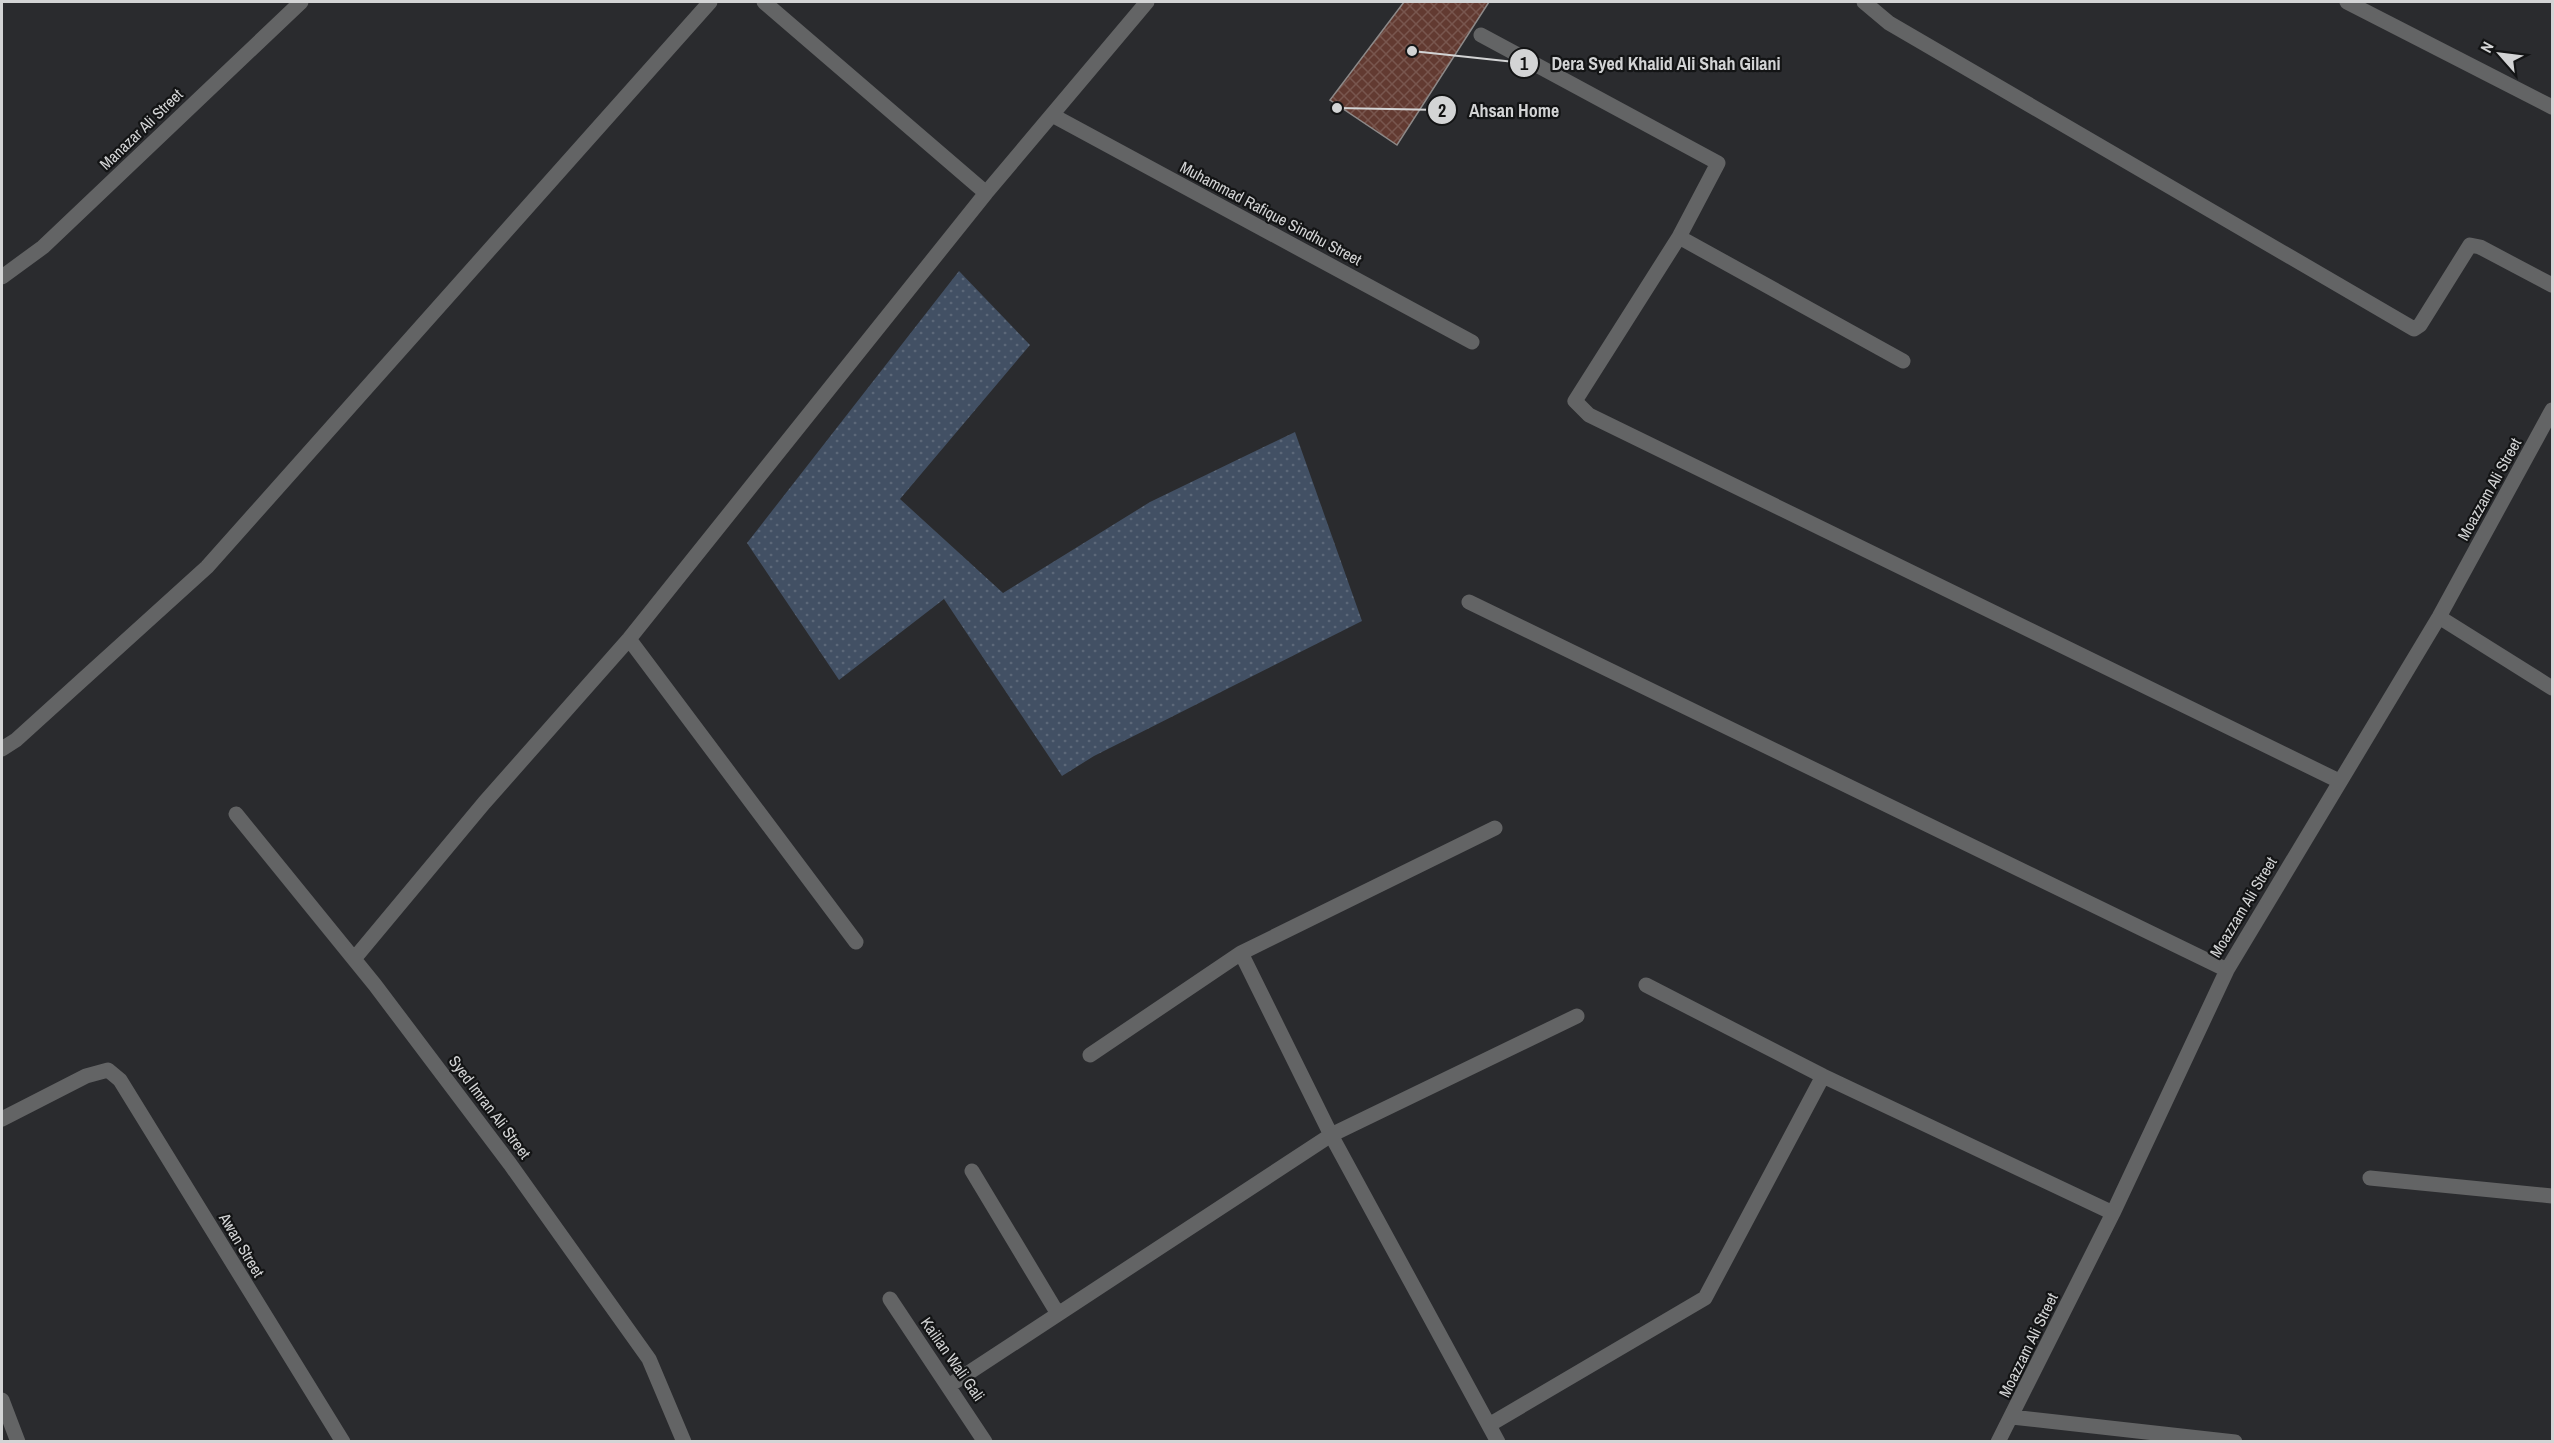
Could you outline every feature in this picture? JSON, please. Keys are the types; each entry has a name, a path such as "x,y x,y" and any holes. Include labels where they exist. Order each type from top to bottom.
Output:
{"street":[{"name":"Manazar Ali Street","path":"2,276 43,247 301,2"},
{"path":"2,749 16,740 207,567 710,2"},
{"path":"764,2 986,193"},
{"path":"354,958 484,803 629,639 986,193 1147,2"},
{"path":"1864,2 1889,23 2414,329 2420,325 2470,245 2480,247 2553,285"},
{"path":"2347,2 2553,106"},
{"path":"1480,35 1718,163 1680,237 1575,401 1589,415 2339,781"},
{"name":"Muhammad Rafique Sindhu Street","path":"1052,115 1472,342"},
{"path":"1680,237 1903,361"},
{"name":"Moazzam Ali Street","path":"1998,1442 2113,1213 2227,970 2439,617 2553,410"},
{"path":"1469,602 2227,970"},
{"path":"2439,617 2553,688"},
{"path":"629,639 856,942"},
{"name":"Syed Imran Ali Street","path":"236,814 354,958 510,1164 649,1359 684,1442"},
{"path":"1090,1055 1241,953 1495,828"},
{"path":"1241,953 1331,1135 1498,1442"},
{"path":"1646,985 1823,1076 2113,1213"},
{"path":"950,1385 1331,1135 1577,1016"},
{"name":"Awan Street","path":"2,1119 86,1076 108,1070 120,1080 343,1442"},
{"path":"1489,1425 1706,1298 1823,1076"},
{"path":"972,1171 1058,1314"},
{"path":"2370,1178 2553,1196"},
{"name":"Kailian Wali Gali","path":"890,1299 950,1385 986,1442"},
{"path":"2,1400 18,1442"},
{"path":"2012,1418 2235,1442"}],"shaded area":[{"path":"959,271 1030,345 900,499 1003,593 1150,502 1295,432 1362,621 1094,756 1062,776 944,599 839,680 747,543"}],"building":[{"path":"1404,2 1489,2 1397,145 1330,100"}],"place":[{"name":"Dera Syed Khalid Ali Shah Gilani","path":"1412,51"},
{"name":"Ahsan Home","path":"1337,108"}]}
